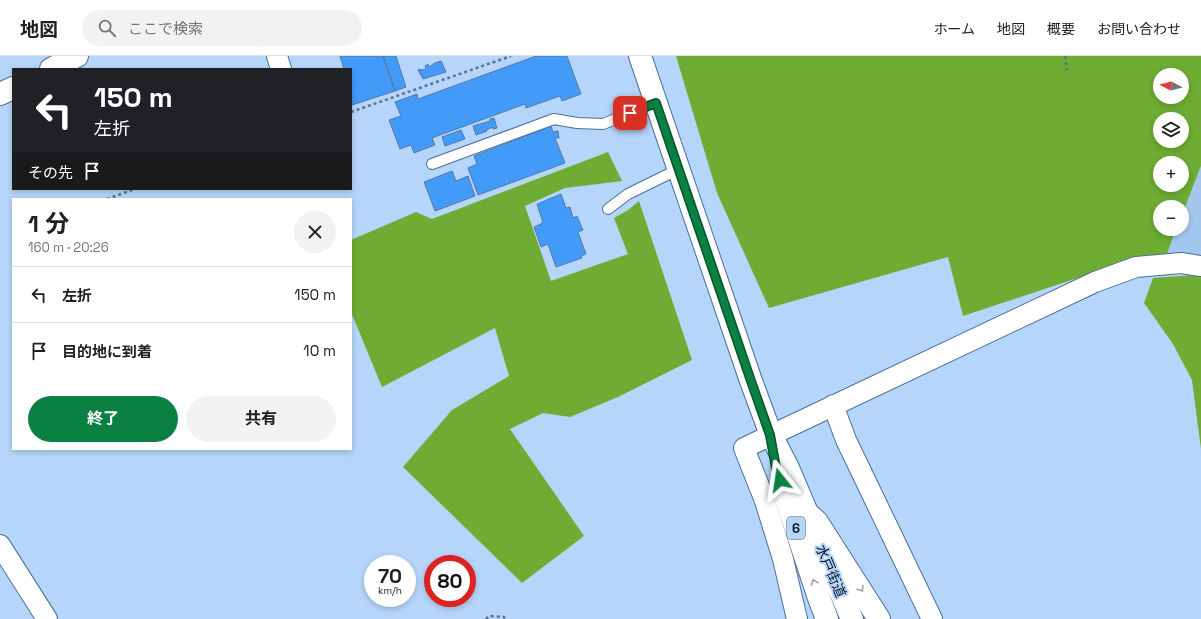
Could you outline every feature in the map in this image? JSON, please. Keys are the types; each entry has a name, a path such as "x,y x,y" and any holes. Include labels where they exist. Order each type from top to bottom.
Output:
{"main road":[{"path":"52,68 77,56"},
{"name":"水戸街道","path":"640,56 770,435 776,468 827,619"},
{"path":"0,94 12,88"},
{"name":"水戸街道","path":"770,435 788,468 852,619"},
{"path":"806,512 817,522 879,619"}],"street":[{"path":"277,56 281,68"},
{"path":"797,619 783,559 765,501 744,448 1102,280 1136,267 1180,262 1201,266"},
{"path":"834,405 846,440 932,619"},
{"path":"0,545 47,619"}],"lane":[{"path":"432,164 554,119 577,123 602,124 656,103"},
{"path":"608,209 628,194 679,169"}],"path":[{"path":"352,112 510,56"},
{"path":"1065,56 1066,70"},
{"path":"110,198 132,190"},
{"path":"486,619 489,616 504,617 505,619"}],"shaded area":[{"path":"1201,166 1201,258 1167,254 1173,236 1189,236 1188,200"}],"green space":[{"path":"676,56 1201,56 1201,166 1188,200 1153,200 1153,236 1173,236 1167,254 1138,258 963,316 948,257 769,308 717,193"},
{"path":"608,152 622,181 565,188 525,206 551,281 628,254 614,218 628,210 639,201 692,360 618,397 570,417 543,413 510,429 584,536 522,583 403,467 452,410 509,376 495,328 382,387 352,314 352,240 416,212 432,219"},
{"path":"1194,275 1201,277 1201,449 1192,380 1173,344 1144,303 1153,278"}],"building":[{"path":"340,56 383,56 395,91 352,105 352,68 344,68"},
{"path":"383,56 396,56 406,87 395,91"},
{"path":"536,56 567,56 581,94 562,101 560,96 526,108 525,104 432,138 435,145 414,153 411,145 400,149 389,120 401,116 395,102 417,94 418,99"},
{"path":"441,61 446,72 423,79 418,70 426,69 425,66 428,64 429,67"},
{"path":"494,118 497,128 493,129 493,127 476,135 473,126 490,121 490,119"},
{"path":"551,126 553,132 558,131 559,138 555,138 565,163 478,195 468,168 477,164 474,156"},
{"path":"461,130 465,139 445,146 442,137"},
{"path":"452,171 456,181 468,176 475,196 435,211 424,182"},
{"path":"561,194 566,208 570,207 573,218 577,216 583,230 578,232 586,254 581,256 582,258 556,267 548,244 541,247 534,227 543,223 537,204"}],"route":[{"path":"630,113 656,103 770,435 776,468 780,480"}]}
